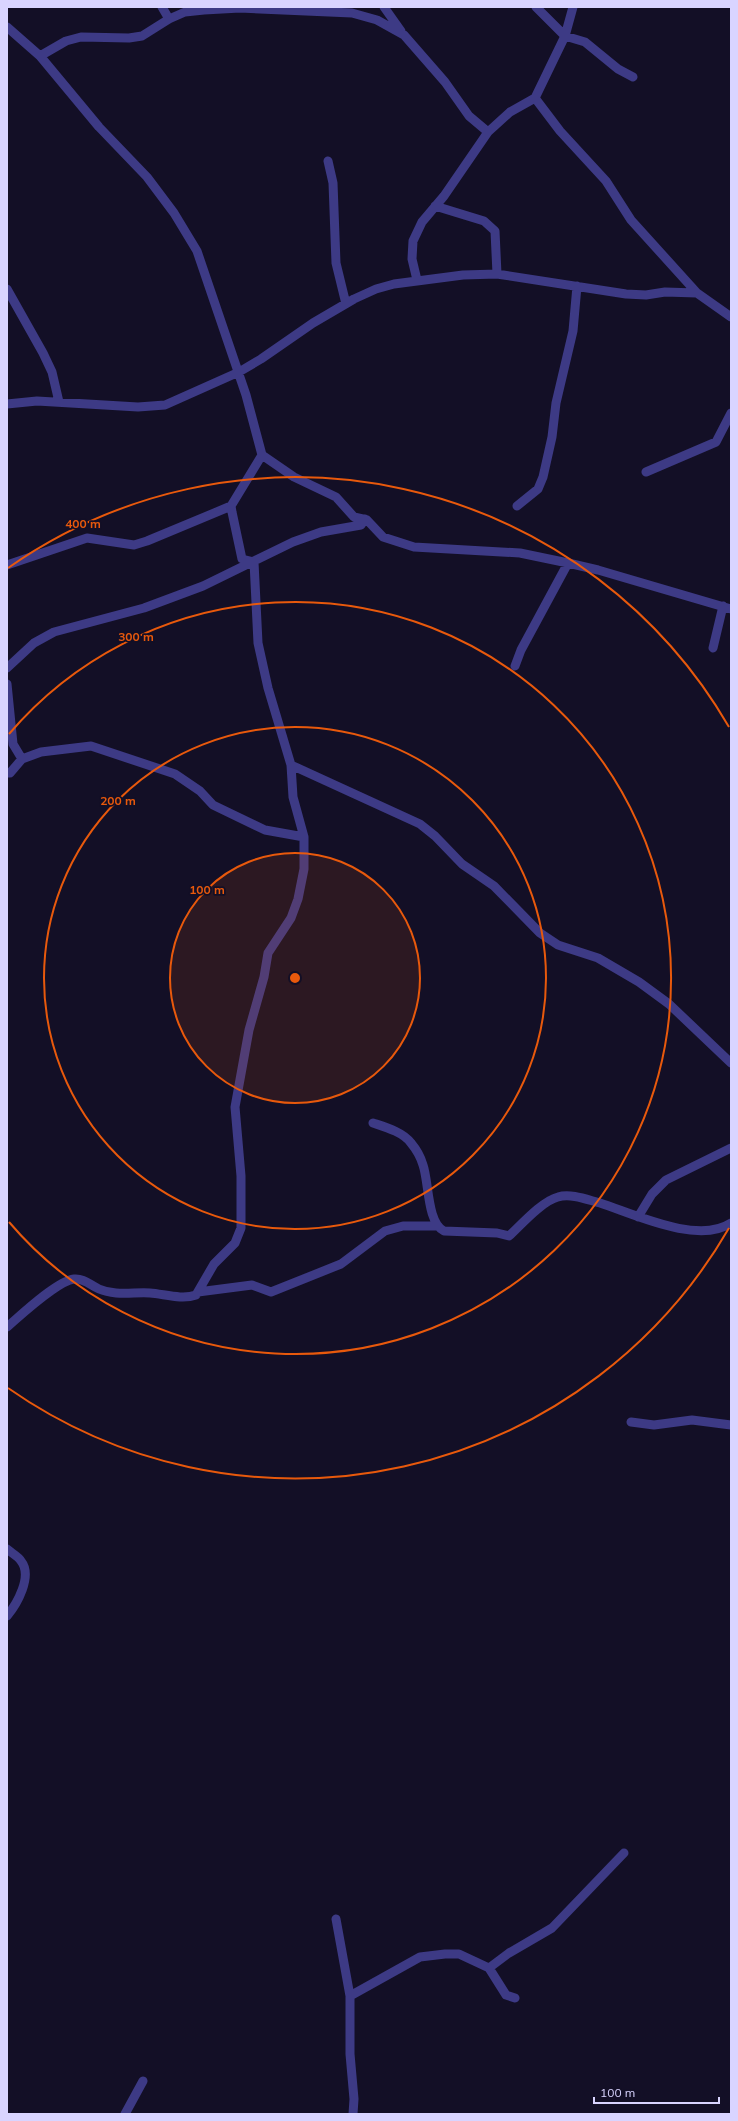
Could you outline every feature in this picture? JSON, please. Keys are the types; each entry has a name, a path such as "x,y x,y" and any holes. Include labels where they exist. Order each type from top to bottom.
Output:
{"street":[{"path":"162,7 169,19"},
{"path":"384,7 404,36 445,82 469,116 488,132"},
{"path":"536,7 565,36 585,42 618,69 633,77"},
{"path":"417,280 412,259 412,241 422,222 488,132 510,112 536,98 565,36 572,7"},
{"path":"40,56 66,41 81,37 129,38 142,36 169,19 185,12 226,9 318,11 352,14 377,20 404,36"},
{"path":"7,26 40,56 99,128 146,177 174,213 197,251 239,372 262,455 298,479 336,497 354,517 365,519 383,537 414,547 520,553 598,570 727,607 713,648"},
{"path":"536,98 560,132 606,181 631,220 697,293 731,317"},
{"path":"328,162 333,183 336,263 346,304"},
{"path":"435,206 484,221 495,232 496,274"},
{"path":"7,404 37,401 138,407 165,405 239,372 261,359 313,323 376,289 417,280 496,274 646,295 665,292 697,293"},
{"path":"517,506 538,489 543,477 552,436 556,403 573,331 577,286"},
{"path":"7,289 52,372 59,402"},
{"path":"646,472 716,442 731,413"},
{"path":"7,565 87,538 134,545 232,506 262,455"},
{"path":"232,506 242,559 254,562"},
{"path":"7,668 34,643 54,632 144,608 203,586 293,542 321,532 361,525 365,519"},
{"path":"198,1292 214,1264 238,1238 241,1228 241,1176 235,1107 249,1030 264,977 268,953 290,918 303,882 304,837 293,798 292,765 268,688 258,643 254,562"},
{"path":"515,666 521,650 568,563"},
{"path":"7,684 13,744 22,759"},
{"path":"7,773 10,773 22,759 41,752 91,746 175,774 200,791 213,804 265,830 304,837"},
{"path":"292,765 420,824 435,836 462,864 494,886 540,932 558,945 598,958 639,982 669,1004 731,1063"},
{"path":"373,1123 394,1131 411,1142 423,1164 429,1188 430,1204 438,1226 444,1231 497,1233 509,1236 547,1201 559,1196 587,1199 638,1217 692,1230 710,1231 731,1223"},
{"path":"638,1217 652,1194 666,1180 731,1148"},
{"path":"7,1327 56,1288 72,1279 82,1279 99,1289 122,1294 149,1293 188,1296 198,1292 252,1285 271,1292 341,1264 385,1231 403,1226 438,1226"},
{"path":"631,1422 654,1425 692,1420 731,1425"},
{"path":"7,1549 22,1561 25,1570 16,1606 7,1616"},
{"path":"489,1968 509,1953 552,1928 624,1853"},
{"path":"336,1919 350,1996 350,2054 354,2100 353,2114"},
{"path":"350,1996 420,1957 459,1954 489,1968 506,1995 516,1998"},
{"path":"125,2114 143,2082"}]}
